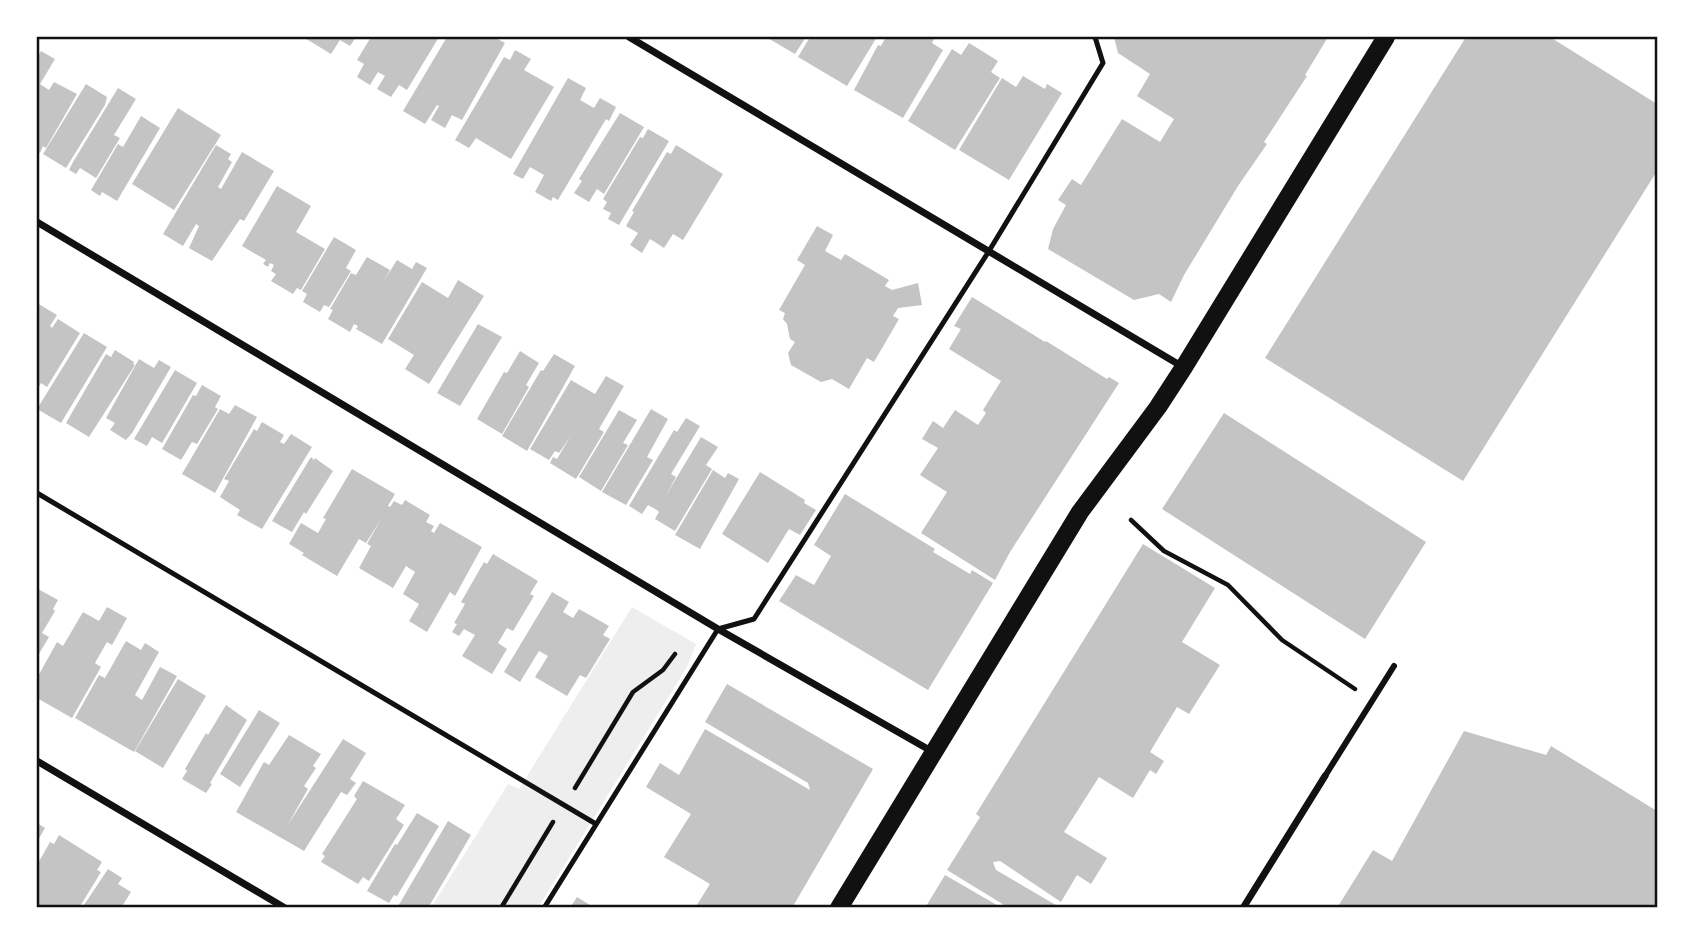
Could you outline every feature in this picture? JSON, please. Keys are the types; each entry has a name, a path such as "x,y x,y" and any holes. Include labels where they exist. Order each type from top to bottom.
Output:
{"main road":[{"path":"839,908 1080,512 1184,368 1386,37"}],"street":[{"path":"629,37 1184,368"},
{"path":"37,222 718,629 933,752"},
{"path":"1243,908 1395,666"},
{"path":"37,761 285,908"}],"lane":[{"path":"544,908 718,629 754,619 989,251 1103,63 1096,37"},
{"path":"37,493 596,824"}],"path":[{"path":"1131,520 1164,551 1228,585 1282,640 1356,689"},
{"path":"501,908 633,692 663,670 682,645"}],"shaded area":[{"path":"632,607 696,644 687,667 538,908 431,908 508,784 519,789"}],"building":[{"path":"303,37 356,37 350,46 340,40 331,54"},
{"path":"371,37 439,37 407,90 399,85 391,97 377,89 385,76 378,72 370,85 357,77 364,64 357,60"},
{"path":"447,37 494,37 505,43 462,120 452,115 445,128 431,120 439,106 437,105 425,124 403,111"},
{"path":"766,37 806,37 795,54"},
{"path":"810,37 877,37 847,86 798,57"},
{"path":"886,37 935,37 932,43 943,50 903,118 854,90 878,45 881,46"},
{"path":"1114,37 1328,37 1305,75 1307,76 1264,142 1267,144 1184,275 1171,302 1159,294 1134,300 1048,249 1053,229 1066,205 1058,200 1072,179 1081,185 1122,119 1160,142 1174,119 1137,96 1150,74 1118,53"},
{"path":"1466,37 1550,37 1657,104 1657,171 1463,481 1265,358"},
{"path":"969,43 998,61 991,72 1000,78 955,150 908,121 952,49 961,55"},
{"path":"515,50 531,59 524,70 554,87 511,159 476,138 469,148 455,140 504,57 510,60"},
{"path":"41,51 55,59 40,84 49,90 54,82 77,94 46,148 43,146 40,153 37,151 37,58"},
{"path":"1023,76 1045,89 1047,84 1062,93 1009,180 959,150 1002,78 1016,87"},
{"path":"568,78 586,88 580,100 594,108 600,98 616,107 609,121 606,119 558,200 553,197 551,201 535,192 544,175 530,167 523,179 513,174"},
{"path":"86,84 107,97 105,105 66,168 43,154"},
{"path":"118,88 136,99 114,135 120,138 96,178 80,168 76,174 69,170"},
{"path":"178,108 221,135 174,210 132,184"},
{"path":"620,113 644,127 604,194 597,189 589,202 574,193 582,181 579,179"},
{"path":"141,116 160,128 117,201 102,192 100,196 91,190 118,144 123,147"},
{"path":"648,129 669,141 619,225 608,219 611,213 603,209 607,202 603,199 640,137 643,138"},
{"path":"216,145 231,154 228,159 232,162 218,187 221,189 242,152 274,171 244,221 240,219 212,261 189,248 199,226 196,224 183,246 163,234"},
{"path":"676,145 723,174 683,240 673,234 664,248 650,239 642,253 630,245 638,233 626,226 667,152 671,154"},
{"path":"277,186 311,206 296,232 325,249 301,290 297,288 293,294 271,281 276,274 271,271 274,265 270,263 268,267 263,264 266,260 242,246"},
{"path":"817,226 833,235 825,251 841,260 845,254 889,280 885,286 892,290 918,283 922,305 898,308 893,316 899,319 874,362 867,358 849,389 832,379 821,382 791,365 788,353 795,342 790,339 787,324 783,319 785,313 779,310 805,265 797,260"},
{"path":"334,237 356,250 346,268 351,271 329,307 324,305 320,312 303,302 307,294 302,291"},
{"path":"367,257 390,270 382,284 397,260 412,269 416,262 427,268 382,344 356,329 358,326 354,324 350,332 328,319 333,310 330,309 351,273 356,275"},
{"path":"458,280 484,296 429,384 405,369 414,355 388,339 422,282 448,298"},
{"path":"972,297 1107,379 1109,377 1119,383 1010,552 995,580 921,533 947,492 920,475 938,448 922,439 933,421 943,428 955,410 978,425 986,413 983,410 1001,381 949,349 961,329 954,326"},
{"path":"37,303 57,315 50,326 52,328 58,319 80,333 47,387 41,383 37,390"},
{"path":"478,324 502,337 460,406 437,393"},
{"path":"84,333 107,347 61,423 37,409"},
{"path":"115,350 135,365 89,437 66,423 106,354 111,357"},
{"path":"520,351 539,363 526,385 529,387 502,434 477,419 504,372 507,373"},
{"path":"554,354 575,366 527,451 502,436 541,370 543,371"},
{"path":"139,359 154,368 159,360 171,367 126,440 110,430 115,423 106,418"},
{"path":"175,370 197,383 162,443 152,437 147,446 134,439"},
{"path":"606,376 624,386 599,429 604,432 576,479 550,463 553,457 557,459 570,437 559,453 555,451 549,460 530,449 571,380 595,394"},
{"path":"202,385 221,396 215,407 218,409 197,444 192,442 181,460 162,449 193,395 196,396"},
{"path":"235,405 257,417 215,493 182,474 220,409 229,414"},
{"path":"651,409 668,419 647,457 653,460 626,505 602,492"},
{"path":"619,410 637,420 623,443 628,445 601,491 579,477"},
{"path":"1224,413 1426,542 1365,639 1162,509"},
{"path":"686,418 700,426 671,474 676,477 665,497 701,437 718,447 706,465 712,469 675,531 655,519 659,512 648,505 642,514 629,506 674,430 677,432"},
{"path":"262,422 284,435 280,442 284,444 291,434 312,447 262,529 237,515 240,510 220,497 229,481 224,479 254,429 257,431"},
{"path":"311,457 333,471 292,532 272,521"},
{"path":"352,469 395,494 388,506 394,501 402,505 405,500 430,515 426,522 434,526 431,531 434,533 440,523 482,547 455,596 450,592 427,632 409,621 419,604 403,594 415,572 406,566 393,588 359,568 371,546 367,544 381,519 366,543 359,539 337,576 289,544 301,523 318,533 326,519 323,518"},
{"path":"713,470 725,478 728,473 739,479 700,549 675,535"},
{"path":"760,472 816,510 800,535 789,529 768,563 722,534"},
{"path":"845,494 935,549 933,552 970,574 972,570 993,583 928,690 779,601 796,575 814,585 831,556 814,545"},
{"path":"1143,544 1215,588 1182,642 1220,665 1189,714 1177,707 1150,752 1164,761 1156,774 1150,770 1133,798 1099,777 1064,832 1107,858 1091,884 1077,875 1061,902 1000,861 993,862 996,870 1061,908 1009,908 947,870 980,817 976,814"},
{"path":"493,554 538,581 530,594 534,596 513,631 507,628 498,643 507,649 492,674 462,656 475,635 464,629 459,636 452,632 465,604 461,602 484,562 487,564"},
{"path":"38,589 58,600 42,633 49,637 37,657"},
{"path":"552,592 569,602 563,612 573,618 579,609 609,626 603,635 610,639 586,678 580,675 567,696 535,677 548,656 539,651 520,682 504,672"},
{"path":"107,607 127,618 112,645 107,642 95,663 101,667 72,718 37,698 37,678 57,642 63,646 83,612 99,621"},
{"path":"126,641 141,650 145,643 159,652 135,695 142,700 160,667 177,676 134,752 75,718 99,675 105,678"},
{"path":"178,679 206,696 163,768 135,751"},
{"path":"727,684 873,769 792,908 695,908 710,884 664,857 691,814 646,787 660,763 679,775 705,729 810,790 808,783 705,722"},
{"path":"226,705 247,720 206,793 182,779 206,733 208,735"},
{"path":"259,710 280,723 240,787 220,774"},
{"path":"1464,731 1546,755 1551,746 1657,811 1657,908 1337,908 1373,850 1392,861"},
{"path":"289,735 321,754 313,766 316,768 304,786 308,789 287,826 343,739 366,753 350,779 356,783 347,795 341,792 304,851 236,812 264,762 269,765"},
{"path":"363,781 405,805 396,819 404,825 369,881 363,877 358,884 321,862 325,856 322,854 357,799 354,796"},
{"path":"417,813 439,826 397,896 394,895 389,903 367,891"},
{"path":"448,821 471,835 428,908 397,908"},
{"path":"37,823 45,828 37,842"},
{"path":"59,835 102,862 97,870 101,872 79,908 37,908 37,865 50,842 54,844"},
{"path":"108,869 122,878 118,884 131,892 121,908 82,908"},
{"path":"945,875 1002,908 925,908"},
{"path":"577,897 595,908 570,908"}]}
